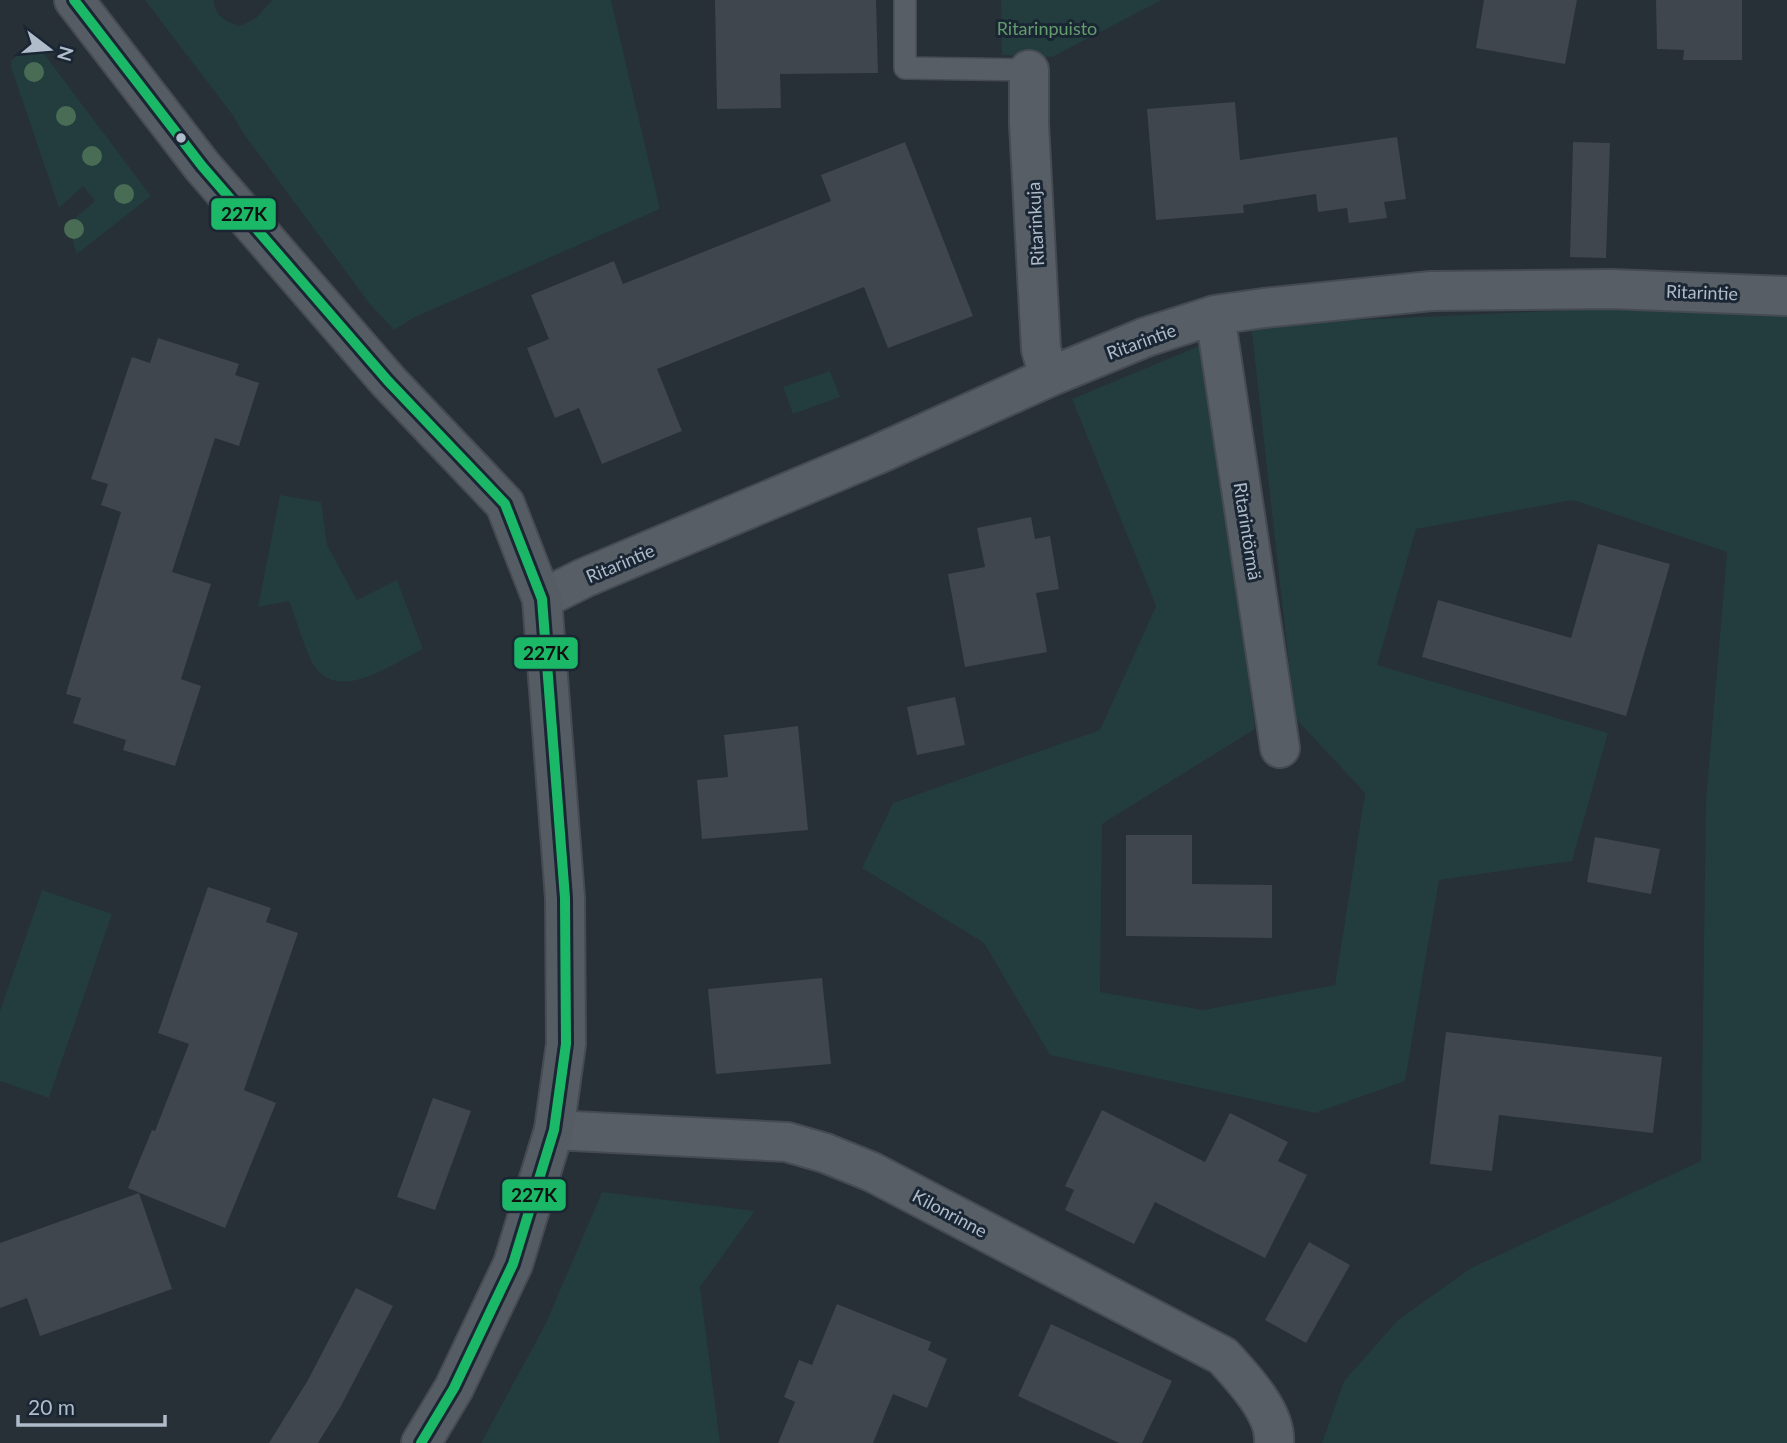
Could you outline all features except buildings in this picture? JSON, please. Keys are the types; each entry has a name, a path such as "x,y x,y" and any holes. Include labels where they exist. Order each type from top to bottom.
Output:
{"street":[{"path":"74,0 202,166 388,381 505,504 542,599 565,898 565,1044 554,1130 513,1264 454,1388 421,1443"},
{"name":"Ritarinkuja","path":"1030,70 1029,124 1041,349 1049,377"},
{"name":"Ritarintie","path":"542,599 583,578 876,455 1049,377 1146,337 1215,315 1430,292 1612,289 1787,296"},
{"name":"Ritarintörmä","path":"1215,315 1280,748"},
{"name":"Kilonrinne","path":"554,1130 787,1142 825,1153 872,1172 1223,1356 1254,1389 1275,1434 1274,1443"}],"lane":[{"path":"905,0 905,68 1030,70"}],"green space":[{"path":"145,0 214,0 222,18 240,26 256,18 272,0 611,0 660,209 413,318 394,330 369,303"},
{"name":"Ritarinpuisto","path":"1001,0 1162,0 1052,57 1002,55"},
{"path":"36,43 151,196 77,254 67,225 95,201 83,186 59,208 11,67 11,61 24,48"},
{"path":"1614,308 1787,313 1787,1443 1322,1443 1344,1381 1398,1320 1471,1268 1701,1161 1706,800 1727,552 1573,500 1416,529 1377,665 1608,733 1572,861 1439,880 1405,1081 1315,1113 1050,1055 984,943 862,868 893,803 1100,730 1156,606 1072,399 1204,344 1255,729 1102,824 1100,992 1203,1010 1335,985 1365,793 1295,718 1251,325"},
{"path":"830,371 840,397 793,414 783,387"},
{"path":"280,495 321,502 327,545 357,600 397,580 423,649 368,677 338,681 326,677 315,667 289,601 258,607"},
{"path":"42,890 112,914 49,1098 0,1081 0,1011"},
{"path":"602,1192 755,1211 700,1287 720,1443 481,1443 545,1325"}],"transit line":[{"name":"227K","path":"74,0 202,166 388,381 505,504 542,599 565,898 566,1044 554,1130 513,1264 454,1388 421,1443"}]}
